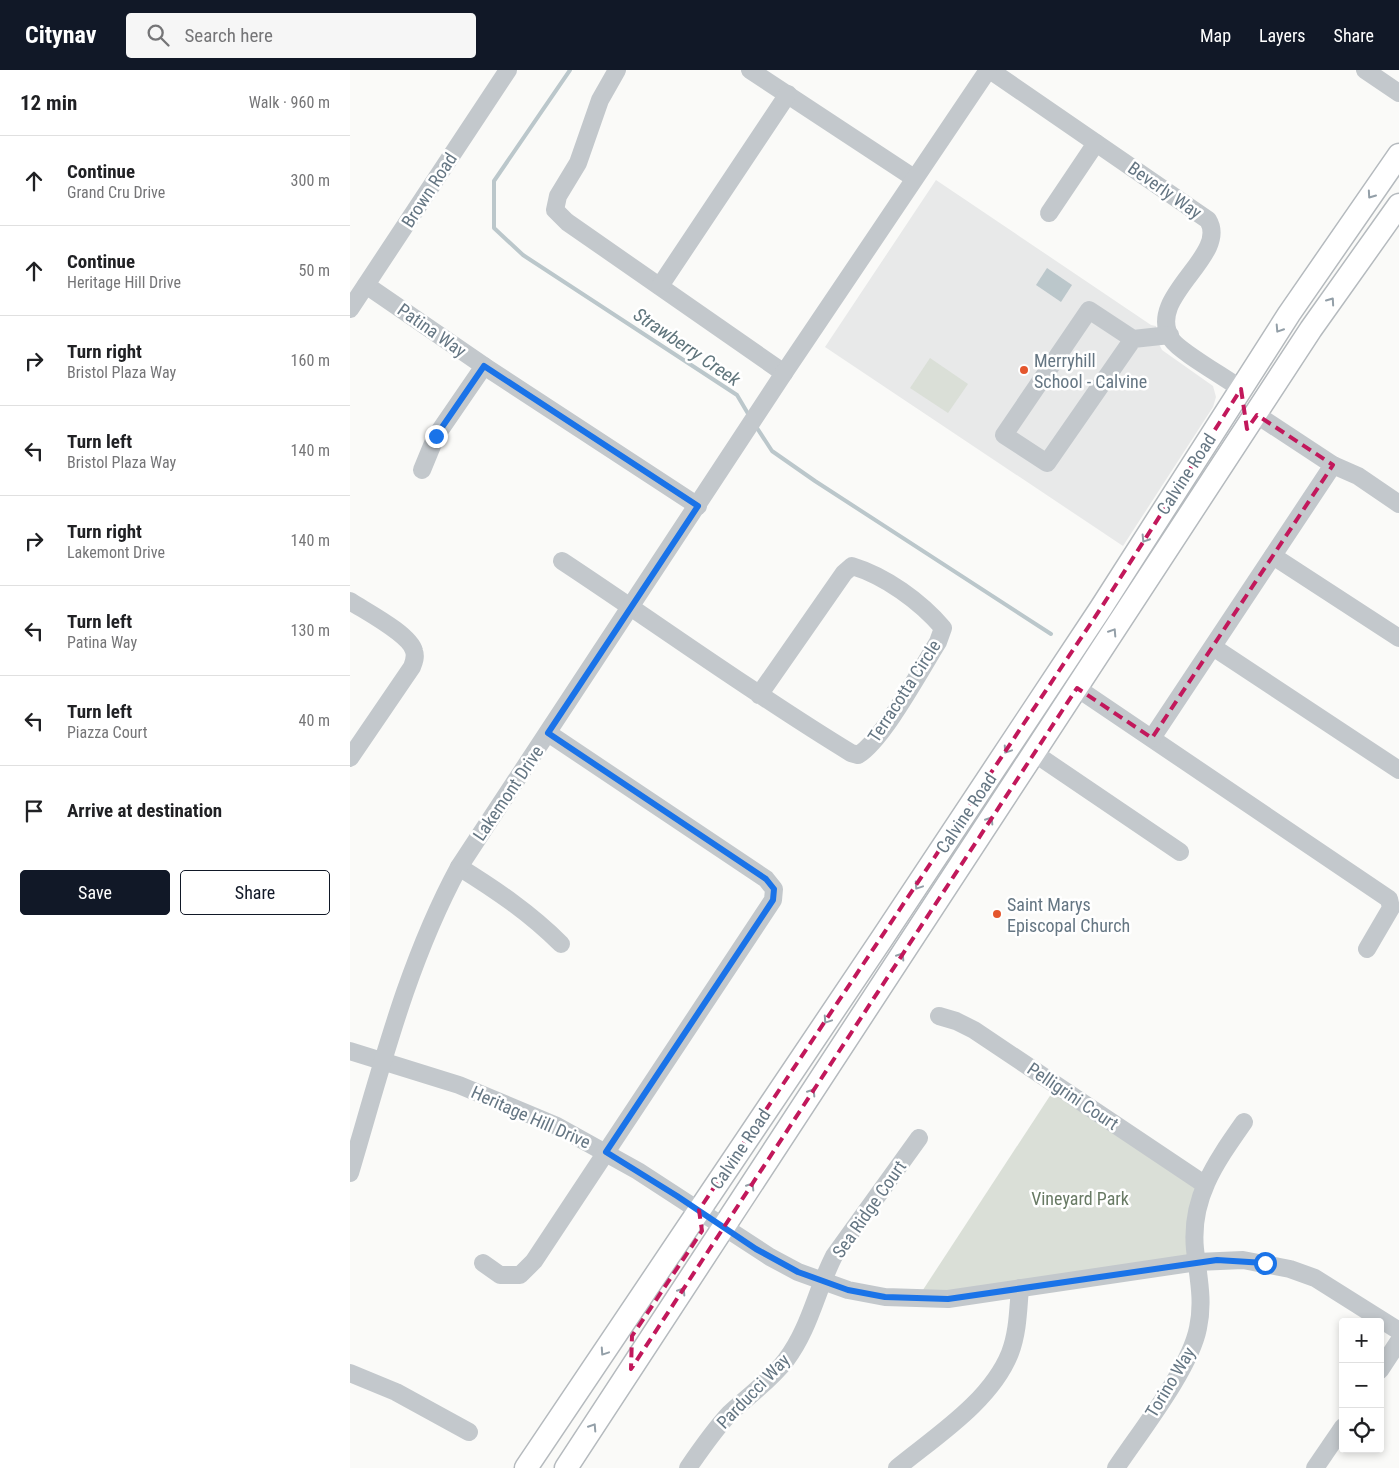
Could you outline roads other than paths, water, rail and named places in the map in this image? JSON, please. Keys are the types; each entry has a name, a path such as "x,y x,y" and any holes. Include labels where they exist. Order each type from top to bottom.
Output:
{"main road":[{"name":"Calvine Road","path":"526,1468 1087,629 1289,314 1399,155"},
{"name":"Calvine Road","path":"566,1468 1311,330 1399,205"},
{"path":"1166,551 1177,517 1242,415 1241,390"},
{"path":"1035,751 1033,730 1086,651 1087,629"},
{"path":"724,1227 717,1205 791,1095 800,1060"},
{"path":"631,1369 632,1336 702,1231 699,1210"}],"street":[{"name":"Brown Road","path":"350,309 508,70"},
{"path":"617,70 600,100 578,163 558,196 555,210 567,222 784,372"},
{"path":"750,70 914,178"},
{"name":"Beverly Way","path":"989,70 1200,213 1213,228 1207,249 1177,293 1166,316 1170,335"},
{"name":"Lakemont Drive","path":"350,1173 383,1061 422,942 459,867 698,506 784,372 989,70"},
{"path":"1365,70 1399,93"},
{"path":"660,286 788,94"},
{"path":"1049,213 1096,143"},
{"name":"Patina Way","path":"366,285 484,366 698,506"},
{"path":"1133,339 1047,463 1004,435 1089,310 1133,339 1170,335 1173,342 1241,390"},
{"path":"422,470 436,436 484,366"},
{"path":"1257,415 1333,465 1358,476 1399,504"},
{"path":"1152,738 1333,465"},
{"path":"1273,556 1399,638"},
{"name":"Terracotta Circle","path":"562,561 759,695 843,748 858,755 864,751 886,724 938,642 943,628 903,592 862,569 852,566 844,572 759,695"},
{"path":"350,601 404,637 412,645 415,658 412,667 350,758"},
{"path":"1213,647 1399,770"},
{"path":"1077,688 1389,899 1391,908 1368,949"},
{"path":"483,1263 500,1275 520,1276 534,1261 773,900 774,889 766,879 548,733"},
{"path":"1035,751 1180,852"},
{"path":"459,867 505,895 535,918 562,944"},
{"name":"Pelligrini Court","path":"939,1016 956,1021 974,1030 1204,1184"},
{"name":"Heritage Hill Drive","path":"350,1051 459,1085 516,1107 606,1152 699,1210 770,1258 822,1282 885,1297 948,1299 1197,1262 1243,1260 1290,1269 1331,1287 1399,1331"},
{"name":"Torino Way","path":"1116,1468 1180,1371 1194,1344 1201,1306 1194,1226 1197,1204 1204,1184 1244,1122"},
{"name":"Sea Ridge Court","path":"822,1282 834,1256 919,1138"},
{"name":"Parducci Way","path":"688,1468 716,1428 772,1376 786,1360 811,1316 822,1282"},
{"path":"897,1468 977,1401 1002,1370 1016,1331 1020,1288"},
{"path":"1384,1364 1399,1341"},
{"path":"350,1373 396,1392 469,1432"},
{"path":"1315,1468 1339,1433"}],"waterway":[{"name":"Strawberry Creek","path":"570,70 494,181 494,228 523,255 737,395 750,417"},
{"name":"Strawberry Creek","path":"755,425 772,451 815,481 1051,634"}],"place":[{"name":"Merryhill School - Calvine","path":"1024,370"},
{"name":"Saint Marys Episcopal Church","path":"997,914"}],"park label":[{"name":"Vineyard Park","path":"1080,1198"}]}
